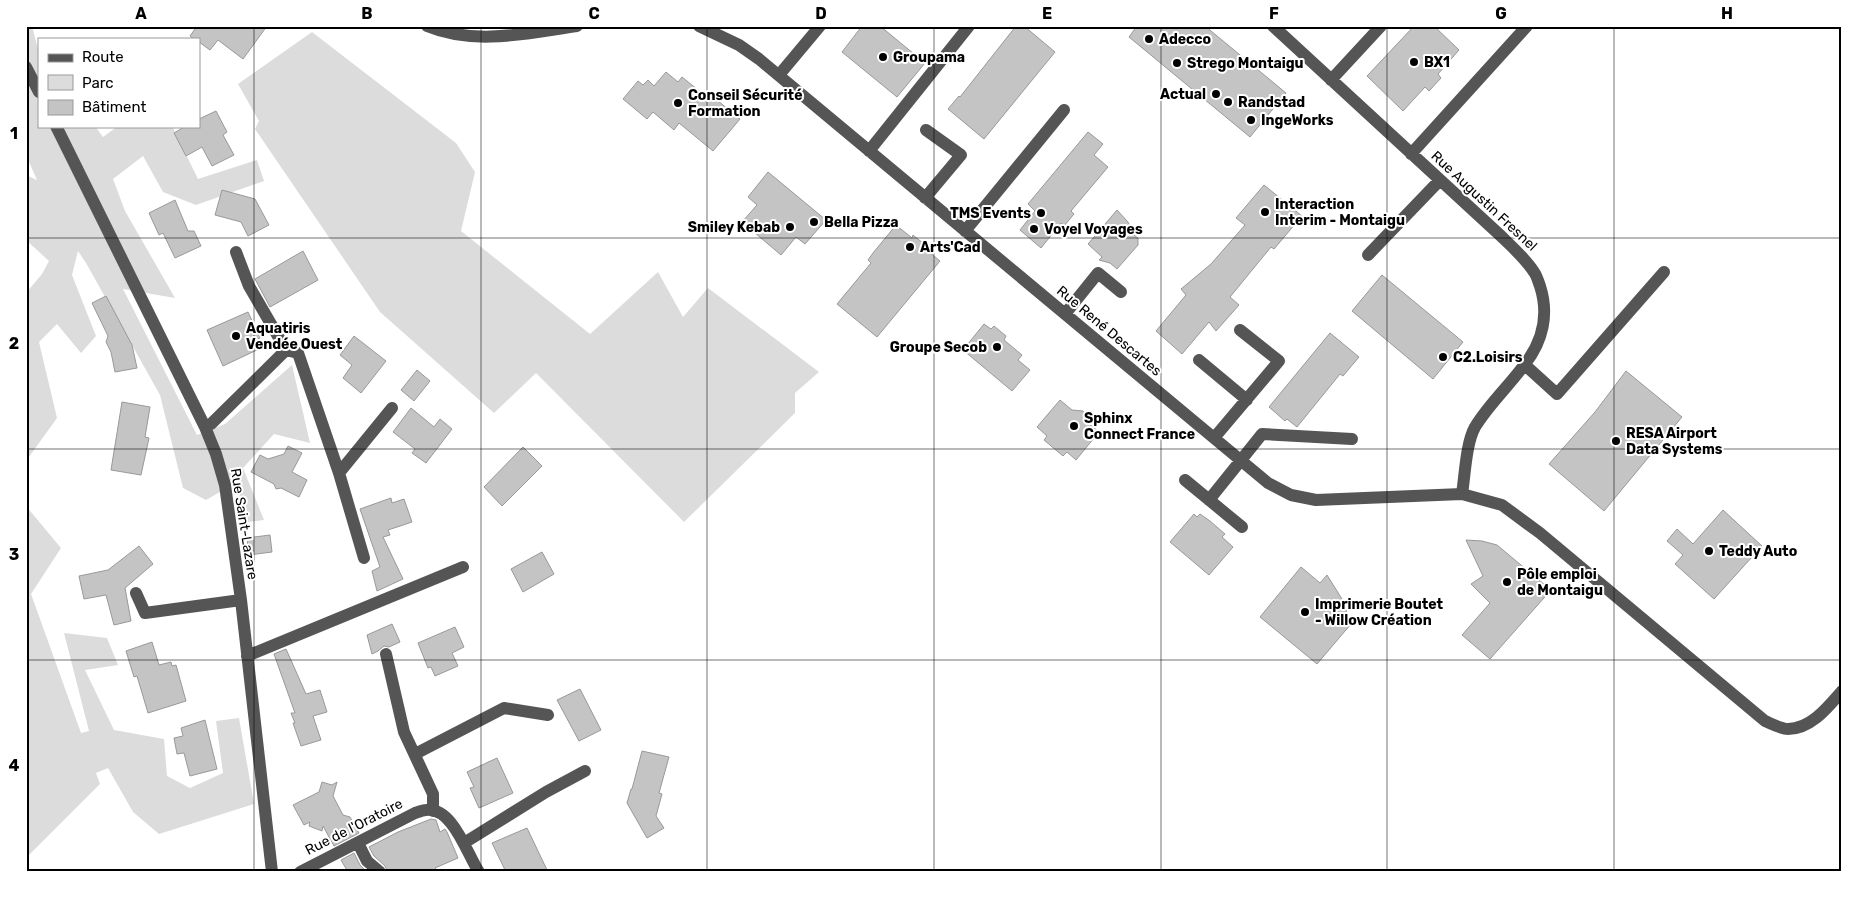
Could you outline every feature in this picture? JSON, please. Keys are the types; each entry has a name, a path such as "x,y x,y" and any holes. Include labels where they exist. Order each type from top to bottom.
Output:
{"street":[{"path":"427,26 444,33 475,38 517,30 578,26"},
{"path":"699,26 740,45 778,75 820,26"},
{"path":"869,151 969,26"},
{"name":"Rue Augustin Fresnel","path":"1273,26 1523,257 1536,273 1542,292 1544,310 1544,325 1538,344 1525,365 1493,402 1474,429 1469,446 1462,494"},
{"path":"1331,80 1381,26"},
{"path":"1412,154 1527,26"},
{"path":"26,67 38,90"},
{"name":"Rue René Descartes","path":"778,75 1268,483 1291,495 1316,500 1462,494 1502,505 1520,517 1766,721 1786,730 1803,726 1828,706 1842,691"},
{"path":"965,231 1064,110"},
{"name":"Rue Saint-Lazare","path":"57,128 205,427 225,484 241,600 272,872"},
{"path":"925,198 961,155 926,130"},
{"path":"1368,255 1440,180"},
{"path":"236,252 249,286 286,350 298,353 364,558"},
{"path":"1065,314 1098,272 1121,292"},
{"path":"1525,365 1557,394 1664,272"},
{"path":"1214,438 1279,361 1240,330"},
{"path":"205,427 211,424 286,350"},
{"path":"1199,360 1246,400"},
{"path":"338,473 392,408"},
{"path":"1209,500 1262,434 1352,439"},
{"path":"1185,480 1242,527"},
{"path":"247,656 463,567"},
{"path":"136,593 145,613 241,600"},
{"path":"386,654 404,732 433,794 433,811 442,813 454,826 479,872"},
{"path":"415,754 504,708 548,715"},
{"path":"464,843 546,792 585,771"},
{"name":"Rue de l'Oratoire","path":"300,872 415,813 427,809 433,811"},
{"path":"358,843 367,861 380,872"}],"green space":[{"path":"26,26 32,26 38,49 38,128 96,128 103,137 115,128 173,128 198,179 257,160 264,181 196,205 163,192 143,156 113,179 125,211 175,298 123,289 197,435 225,424 292,365 310,443 274,434 243,468 264,520 241,523 239,481 206,500 183,488 160,395 78,251 72,275 96,336 81,353 57,324 39,342 57,418 26,461 26,293 42,274 49,261 26,240 26,175 37,180 26,155"},
{"path":"312,32 456,143 475,172 461,231 590,334 658,272 683,317 708,288 819,372 795,393 795,413 684,522 536,373 494,413 380,312 255,129 259,121 238,84"},
{"path":"26,506 61,548 31,594 81,733 89,731 64,633 107,638 118,665 85,670 114,730 164,739 167,776 190,788 223,773 216,721 239,718 254,804 159,834 133,812 108,768 96,773 100,784 26,858"}],"building":[{"path":"197,26 267,26 243,59 218,40 210,50 200,43 200,38 190,36"},
{"path":"862,26 880,26 925,63 897,97 842,52"},
{"path":"1016,26 1024,26 1055,52 984,139 948,109 960,97"},
{"path":"1137,26 1205,26 1286,93 1250,137 1129,37"},
{"name":"BX1","path":"1414,26 1434,26 1459,50 1438,74 1441,78 1429,91 1425,87 1403,111 1367,76"},
{"path":"666,72 678,82 682,77 703,94 706,91 740,119 713,151 679,123 674,130 653,112 647,119 623,99 638,81 643,85 648,80 654,86"},
{"path":"216,111 227,132 223,135 234,155 212,166 202,147 186,156 174,133 183,128 200,128 200,119"},
{"path":"1088,132 1103,144 1094,155 1108,167 1071,211 1074,214 1064,226 1061,223 1041,248 1020,230 1035,211 1028,204"},
{"path":"768,172 826,220 805,244 796,237 781,255 742,222 757,205 748,197"},
{"path":"1264,185 1302,216 1274,249 1271,247 1230,297 1239,305 1216,331 1209,322 1182,354 1156,331 1186,295 1181,289 1211,264 1245,225 1236,218"},
{"path":"222,190 255,199 269,225 248,236 241,222 215,215"},
{"path":"175,200 188,231 194,231 201,246 175,258 163,233 159,235 149,213"},
{"path":"1117,210 1128,222 1138,238 1138,245 1117,269 1110,263 1099,260 1102,257 1088,244"},
{"path":"896,225 912,238 913,235 930,249 928,251 940,261 877,337 837,304 871,263 868,260"},
{"path":"303,251 318,280 270,307 255,279"},
{"path":"1382,275 1463,342 1433,379 1352,311"},
{"path":"106,296 132,345 137,368 115,372 111,352 106,342 108,336 92,303"},
{"path":"248,312 260,338 255,340 259,349 223,366 207,330"},
{"path":"984,324 991,329 994,326 1006,336 1004,340 1022,355 1018,360 1030,370 1012,391 963,350"},
{"path":"1330,333 1359,357 1343,376 1340,374 1297,427 1287,419 1285,421 1269,407"},
{"path":"354,336 386,361 361,393 343,378 352,365 340,355"},
{"path":"417,370 430,381 414,401 401,390"},
{"name":"RESA Airport Data Systems","path":"1626,371 1682,417 1604,511 1549,464 1595,412"},
{"path":"1060,400 1072,410 1083,411 1087,417 1087,422 1099,432 1076,460 1067,452 1063,456 1044,440 1047,436 1037,427"},
{"path":"122,402 150,407 145,437 149,438 141,475 111,470"},
{"path":"411,408 434,427 440,419 452,429 426,463 412,453 415,449 393,432"},
{"path":"288,446 302,453 292,472 307,480 299,497 281,488 276,489 274,484 251,472 260,455 268,459 284,454"},
{"path":"523,447 542,466 502,506 484,487"},
{"path":"391,498 392,503 404,499 412,522 388,530 390,535 383,537 403,579 377,591 372,571 380,567 360,509"},
{"path":"1723,510 1762,546 1714,599 1675,564 1683,555 1667,541 1677,529 1693,544"},
{"path":"1194,514 1197,517 1200,514 1210,521 1225,534 1222,537 1233,547 1209,575 1170,542"},
{"path":"270,535 272,552 249,555 247,538"},
{"path":"1466,540 1482,541 1497,545 1551,590 1490,659 1462,635 1490,603 1471,584 1483,576"},
{"path":"139,546 153,564 125,588 131,621 114,625 106,595 84,599 79,576 108,570"},
{"path":"542,552 554,574 523,592 511,569"},
{"name":"Imprimerie Boutet - Willow Création","path":"1301,567 1320,583 1327,575 1342,599 1351,624 1317,664 1260,617"},
{"path":"392,624 400,642 389,647 384,646 372,654 367,635"},
{"path":"455,627 464,647 452,653 458,666 435,676 431,667 428,668 418,643"},
{"path":"152,642 159,665 171,662 172,666 176,665 186,701 148,713 137,676 134,677 126,651"},
{"path":"286,649 306,694 320,690 327,712 313,716 321,740 301,746 291,713 295,713 274,654"},
{"path":"580,689 601,730 579,741 557,700"},
{"path":"205,720 217,769 190,776 184,753 177,754 174,738 183,736 181,728"},
{"path":"642,751 669,757 659,793 662,794 656,816 664,828 647,838 627,803"},
{"path":"497,758 513,793 479,808 470,788 474,787 467,772"},
{"path":"322,782 332,785 337,782 333,796 343,815 350,817 359,833 334,846 323,826 322,831 309,826 310,822 304,825 293,805 319,792"},
{"path":"431,819 436,820 440,832 445,829 458,858 435,868 438,872 388,872 369,847 398,832"},
{"path":"527,828 548,872 506,872 492,843"},
{"path":"354,853 360,865 367,872 348,872 341,860"}],"place":[{"name":"Adecco","path":"1149,39"},
{"name":"Groupama","path":"883,57"},
{"name":"BX1","path":"1414,62"},
{"name":"Strego Montaigu","path":"1177,63"},
{"name":"Actual","path":"1216,94"},
{"name":"Randstad","path":"1228,102"},
{"name":"Conseil Sécurité Formation","path":"678,103"},
{"name":"IngeWorks","path":"1251,120"},
{"name":"Interaction Interim - Montaigu","path":"1265,212"},
{"name":"TMS Events","path":"1041,213"},
{"name":"Bella Pizza","path":"814,222"},
{"name":"Smiley Kebab","path":"790,227"},
{"name":"Voyel Voyages","path":"1034,229"},
{"name":"Arts'Cad","path":"910,247"},
{"name":"Aquatiris Vendée Ouest","path":"236,336"},
{"name":"Groupe Secob","path":"997,347"},
{"name":"C2.Loisirs","path":"1443,357"},
{"name":"Sphinx Connect France","path":"1074,426"},
{"name":"RESA Airport Data Systems","path":"1616,441"},
{"name":"Teddy Auto","path":"1709,551"},
{"name":"Pôle emploi de Montaigu","path":"1507,582"},
{"name":"Imprimerie Boutet - Willow Création","path":"1305,612"}]}
